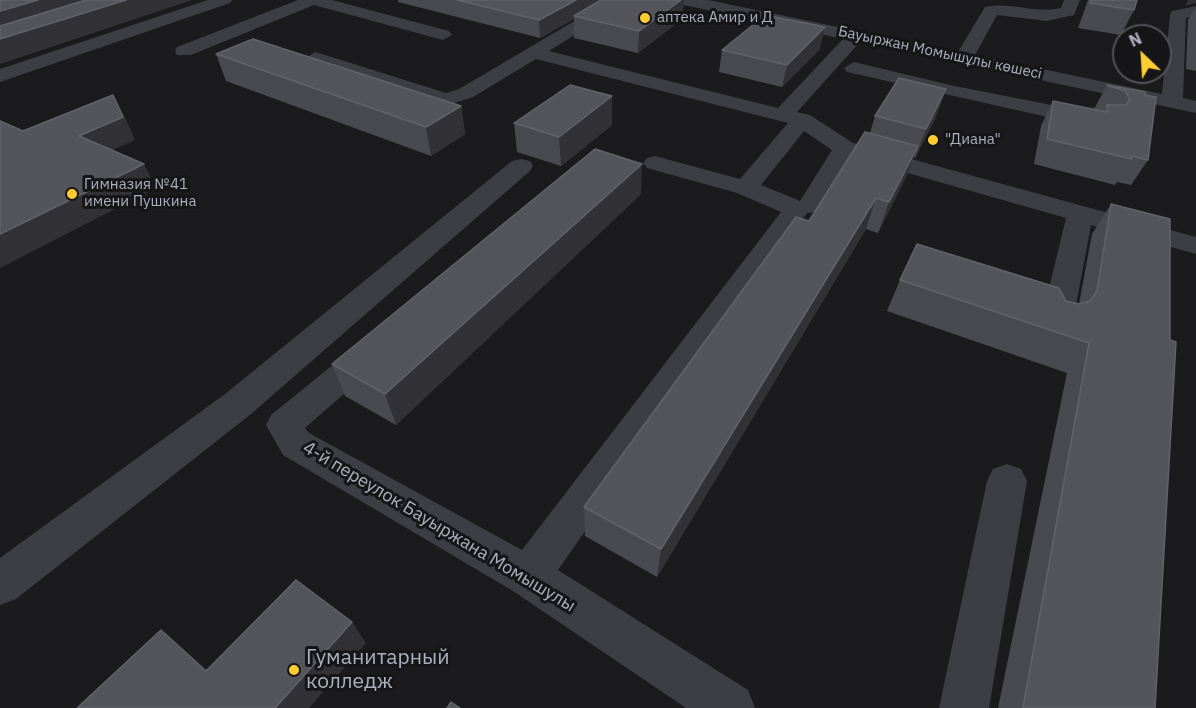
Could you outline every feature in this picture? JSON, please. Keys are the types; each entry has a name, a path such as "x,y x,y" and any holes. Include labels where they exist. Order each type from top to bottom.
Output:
{"street":[{"path":"0,76 224,0"},
{"path":"184,51 313,0 443,35"},
{"path":"315,58 446,100 466,93 622,0"},
{"name":"Бауыржан Момышұлы көшесі","path":"684,0 711,2 856,36 1196,106"},
{"path":"952,91 992,11 1000,9 1047,16 1068,11 1072,0"},
{"path":"1172,102 1178,15 1196,11"},
{"path":"133,12 163,21"},
{"path":"746,188 792,117 856,36"},
{"path":"534,52 792,117 845,148 1196,246"},
{"path":"854,68 1103,122"},
{"path":"810,206 845,148"},
{"path":"528,576 797,209 746,188 655,163"},
{"path":"0,584 238,404 521,166"},
{"path":"1058,321 1080,215"},
{"name":"4-й переулок Бауыржана Момышулы","path":"400,327 284,425 296,444 528,576 730,708"},
{"path":"238,404 284,425"},
{"path":"964,708 1008,481"}],"building":[{"path":"0,0 38,0 0,11"},
{"path":"86,0 126,0 0,39 0,26"},
{"path":"457,0 576,0 539,20"},
{"path":"601,0 681,0 639,31 574,16"},
{"path":"1091,0 1137,0 1134,10 1090,3"},
{"path":"765,15 825,27 787,65 722,50"},
{"path":"253,39 461,106 426,127 216,54"},
{"path":"899,78 946,89 926,129 875,116"},
{"path":"570,85 612,96 559,137 514,123"},
{"path":"1107,85 1145,92 1145,95 1156,97 1148,160 1132,156 1132,159 1047,139 1053,101 1107,112 1107,105 1126,105 1130,99 1125,91"},
{"path":"113,95 123,117 79,136 144,164 0,234 0,121 23,131"},
{"path":"865,132 918,146 889,202 876,198 661,549 584,507 796,217 809,221"},
{"path":"595,149 642,164 385,394 332,364"},
{"path":"1111,204 1170,219 1170,340 1176,342 1155,708 1023,708 1089,343 900,280 917,244 1059,288 1066,301 1079,304 1090,301 1097,291"},
{"path":"296,580 352,622 275,708 77,708 161,630 206,671"},
{"path":"451,702 460,708 447,708"}],"place":[{"name":"аптека Амир и Д","path":"645,18"},
{"name":"\"Диана\"","path":"933,140"},
{"name":"Гимназия №41 имени Пушкина","path":"72,194"},
{"name":"Гуманитарный колледж","path":"294,670"}]}
